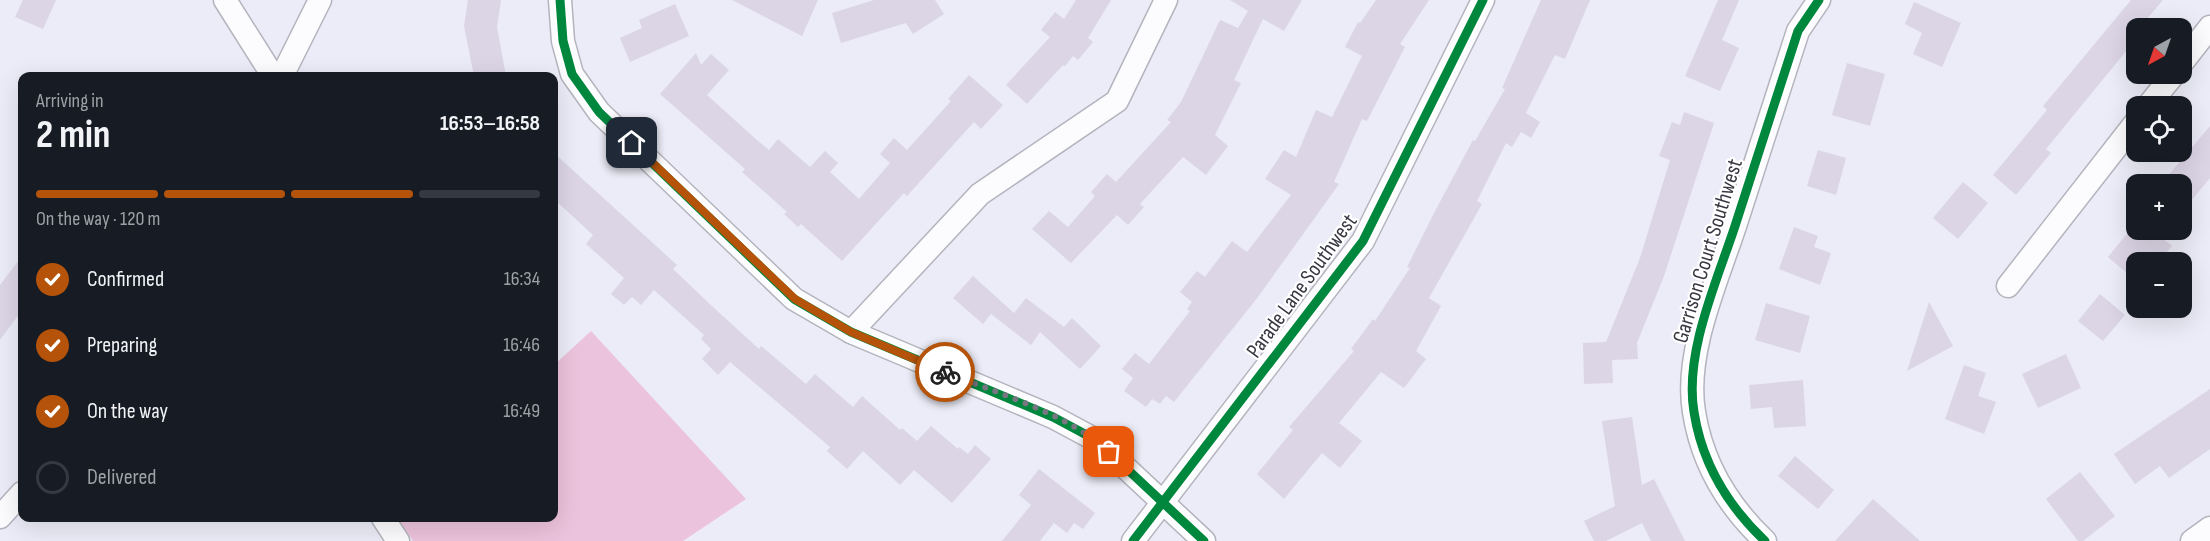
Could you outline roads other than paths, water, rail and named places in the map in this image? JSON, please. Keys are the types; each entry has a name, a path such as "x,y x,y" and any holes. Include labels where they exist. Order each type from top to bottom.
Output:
{"street":[{"path":"225,0 270,72"},
{"path":"284,72 320,0"},
{"path":"560,0 563,41 572,75 599,112 795,299 851,332 1053,417 1096,440 1204,541"},
{"path":"851,332 980,194 1117,101 1166,0"},
{"name":"Parade Lane Southwest","path":"1133,541 1363,241 1483,0"},
{"name":"Garrison Court Southwest","path":"1765,541 1731,506 1707,461 1694,411 1692,376 1702,325 1798,31 1819,0"},
{"path":"2192,50 2210,27"},
{"path":"2156,96 2166,84"},
{"path":"2008,286 2126,135"},
{"path":"0,517 18,497"},
{"path":"386,522 398,541"},
{"path":"2192,541 2210,528"}]}
